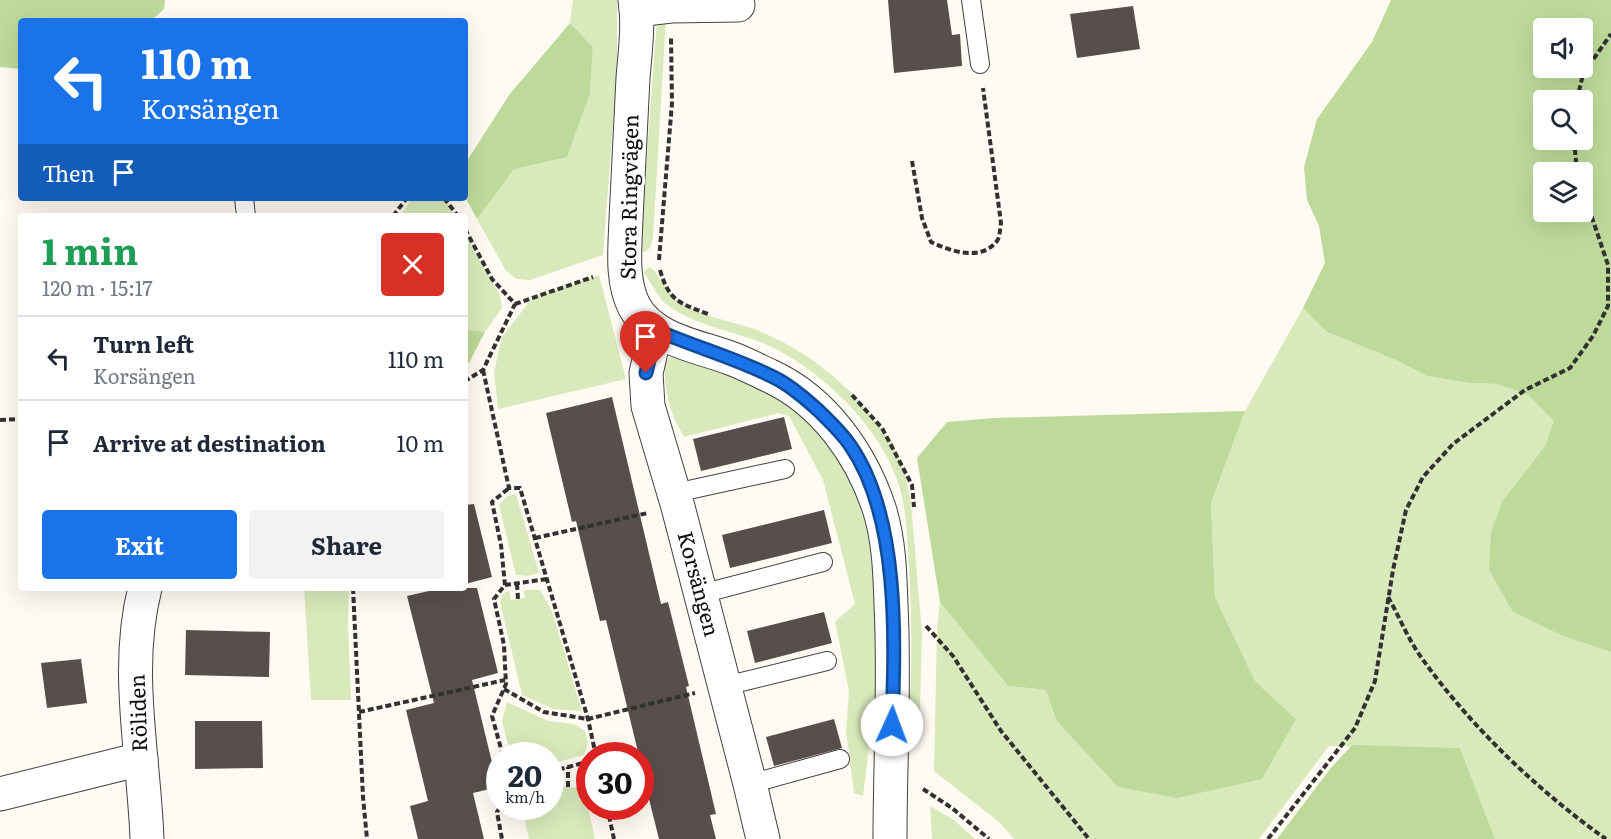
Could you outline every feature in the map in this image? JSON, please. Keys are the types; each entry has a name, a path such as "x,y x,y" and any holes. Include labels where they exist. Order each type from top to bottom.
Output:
{"street":[{"path":"635,5 670,6 747,2"},
{"name":"Stora Ringvägen","path":"635,5 625,244 626,284 635,308 656,330 732,359 780,381 810,403 850,445 866,473 880,510 887,546 891,595 893,653 890,839"},
{"name":"Korsängen","path":"656,330 646,373 648,406 701,594 763,839"},
{"name":"Röliden","path":"145,591 138,616 136,684 147,839"},
{"path":"0,794 141,759"}],"lane":[{"path":"971,0 980,64"},
{"path":"676,500 785,468"},
{"path":"701,594 823,562"},
{"path":"725,686 828,661"},
{"path":"750,784 840,759"}],"path":[{"path":"1579,90 1582,74 1611,34"},
{"path":"912,161 922,218 931,243 948,250 968,254 986,251 998,240 1001,223 980,64"},
{"path":"395,213 405,201"},
{"path":"446,201 456,213"},
{"path":"1268,839 1355,728 1375,681 1388,597 1406,510 1423,477 1454,444 1516,397 1570,368 1593,336 1608,306 1608,265 1593,221"},
{"path":"468,235 492,279 515,304"},
{"path":"468,379 483,370 515,304 609,271 626,270"},
{"path":"483,370 509,488"},
{"path":"0,420 18,419"},
{"path":"498,742 492,716 506,680 504,645 494,599 505,585 501,545 492,502 509,488 520,488 593,742"},
{"path":"535,538 676,500"},
{"path":"505,585 547,579"},
{"path":"517,584 518,599"},
{"path":"353,591 367,839"},
{"path":"1388,597 1420,656 1476,726 1570,814 1606,839"},
{"path":"926,626 953,656 1002,731 1089,839"},
{"path":"359,712 506,680"},
{"path":"504,689 544,712 588,719 725,686"},
{"path":"564,768 576,765"},
{"path":"567,787 568,767"},
{"path":"920,787 952,808 990,839"},
{"path":"498,820 502,839"},
{"path":"610,820 614,839"}],"green space":[{"path":"0,0 165,0 164,9 154,18 18,18 18,69 0,67"},
{"path":"573,0 617,0 617,72 603,255 530,280 516,279 506,271 477,219 514,168 590,93 593,47 570,23"},
{"path":"1391,0 1611,0 1611,652 1565,637 1513,612 1489,570 1491,532 1503,500 1545,446 1554,421 1528,395 1497,384 1469,383 1427,376 1398,361 1327,332 1303,308 1325,263 1319,226 1307,200 1304,167 1317,119 1372,42"},
{"path":"666,18 653,238 650,248 645,252 642,251 642,221 656,31 658,21"},
{"path":"570,23 593,47 590,93 567,157 514,169 477,219 467,201 468,159 509,95"},
{"path":"410,201 447,201 453,213 402,213"},
{"path":"468,239 500,296 502,308 485,332 468,329"},
{"path":"650,267 673,299 709,316 755,329 810,358 854,395 893,444 905,474 911,502 922,633 920,710 907,735 911,651 907,533 900,488 887,458 863,421 848,404 814,374 778,350 750,338 691,319 678,312 662,300 644,273"},
{"path":"599,275 626,379 498,409 494,372 502,337 533,297"},
{"path":"1303,308 1327,332 1398,361 1427,376 1469,383 1497,384 1528,395 1555,421 1545,446 1503,500 1514,612 1565,637 1611,652 1611,839 1495,839 1460,748 1329,746 1259,839 1014,839 999,822 934,771 937,628 940,602 1008,686 1046,690 1056,721 1296,719 1255,681 1215,597 1211,503 1245,411"},
{"path":"468,329 485,332 469,363"},
{"path":"675,352 790,397 828,435 875,531 878,674 863,796 854,793 846,731 849,691 835,622 855,604 823,480 789,416 779,413 684,437 671,410 665,383 665,362"},
{"path":"1245,411 1211,503 1215,597 1255,681 1296,719 1262,779 1177,798 1118,787 1056,720 1046,690 1008,686 940,602 917,458 947,422 994,418"},
{"path":"516,494 539,573 528,576 516,575 499,505 507,496"},
{"path":"524,590 540,590 552,611 582,711 553,709 522,695 500,602 504,593 509,591 511,600 525,598"},
{"path":"304,591 349,591 351,700 311,700"},
{"path":"507,702 548,721 574,724 585,731 588,742 576,742 576,757 564,760 564,742 507,742 502,721"},
{"path":"1352,745 1460,748 1495,839 1277,839 1330,769"},
{"path":"564,787 576,788 576,820 591,820 595,839 529,839 525,821 564,820"},
{"path":"930,806 954,820 975,839 932,839"}],"building":[{"path":"888,0 947,0 952,35 960,34 962,66 894,73"},
{"path":"1133,6 1140,49 1077,58 1070,14"},
{"path":"612,397 661,604 668,602 689,686 686,687 716,814 710,815 716,839 659,839 654,819 654,742 636,742 606,620 600,621 576,521 572,522 546,413"},
{"path":"784,417 792,449 701,471 693,439"},
{"path":"474,504 492,577 468,583 468,505"},
{"path":"824,510 832,543 730,568 722,535"},
{"path":"468,588 477,588 498,673 472,680 487,742 486,790 473,793 484,839 418,839 410,806 428,801 406,710 434,703 407,596 429,591 468,591"},
{"path":"824,612 832,643 755,663 747,631"},
{"path":"186,630 270,632 269,677 185,675"},
{"path":"81,659 87,703 47,708 41,663"},
{"path":"834,719 842,748 774,766 766,737"},
{"path":"195,721 262,721 263,768 195,769"}],"route":[{"path":"646,373 656,330 732,359 780,381 810,403 850,445 866,473 880,510 887,546 893,642 892,725"}]}
